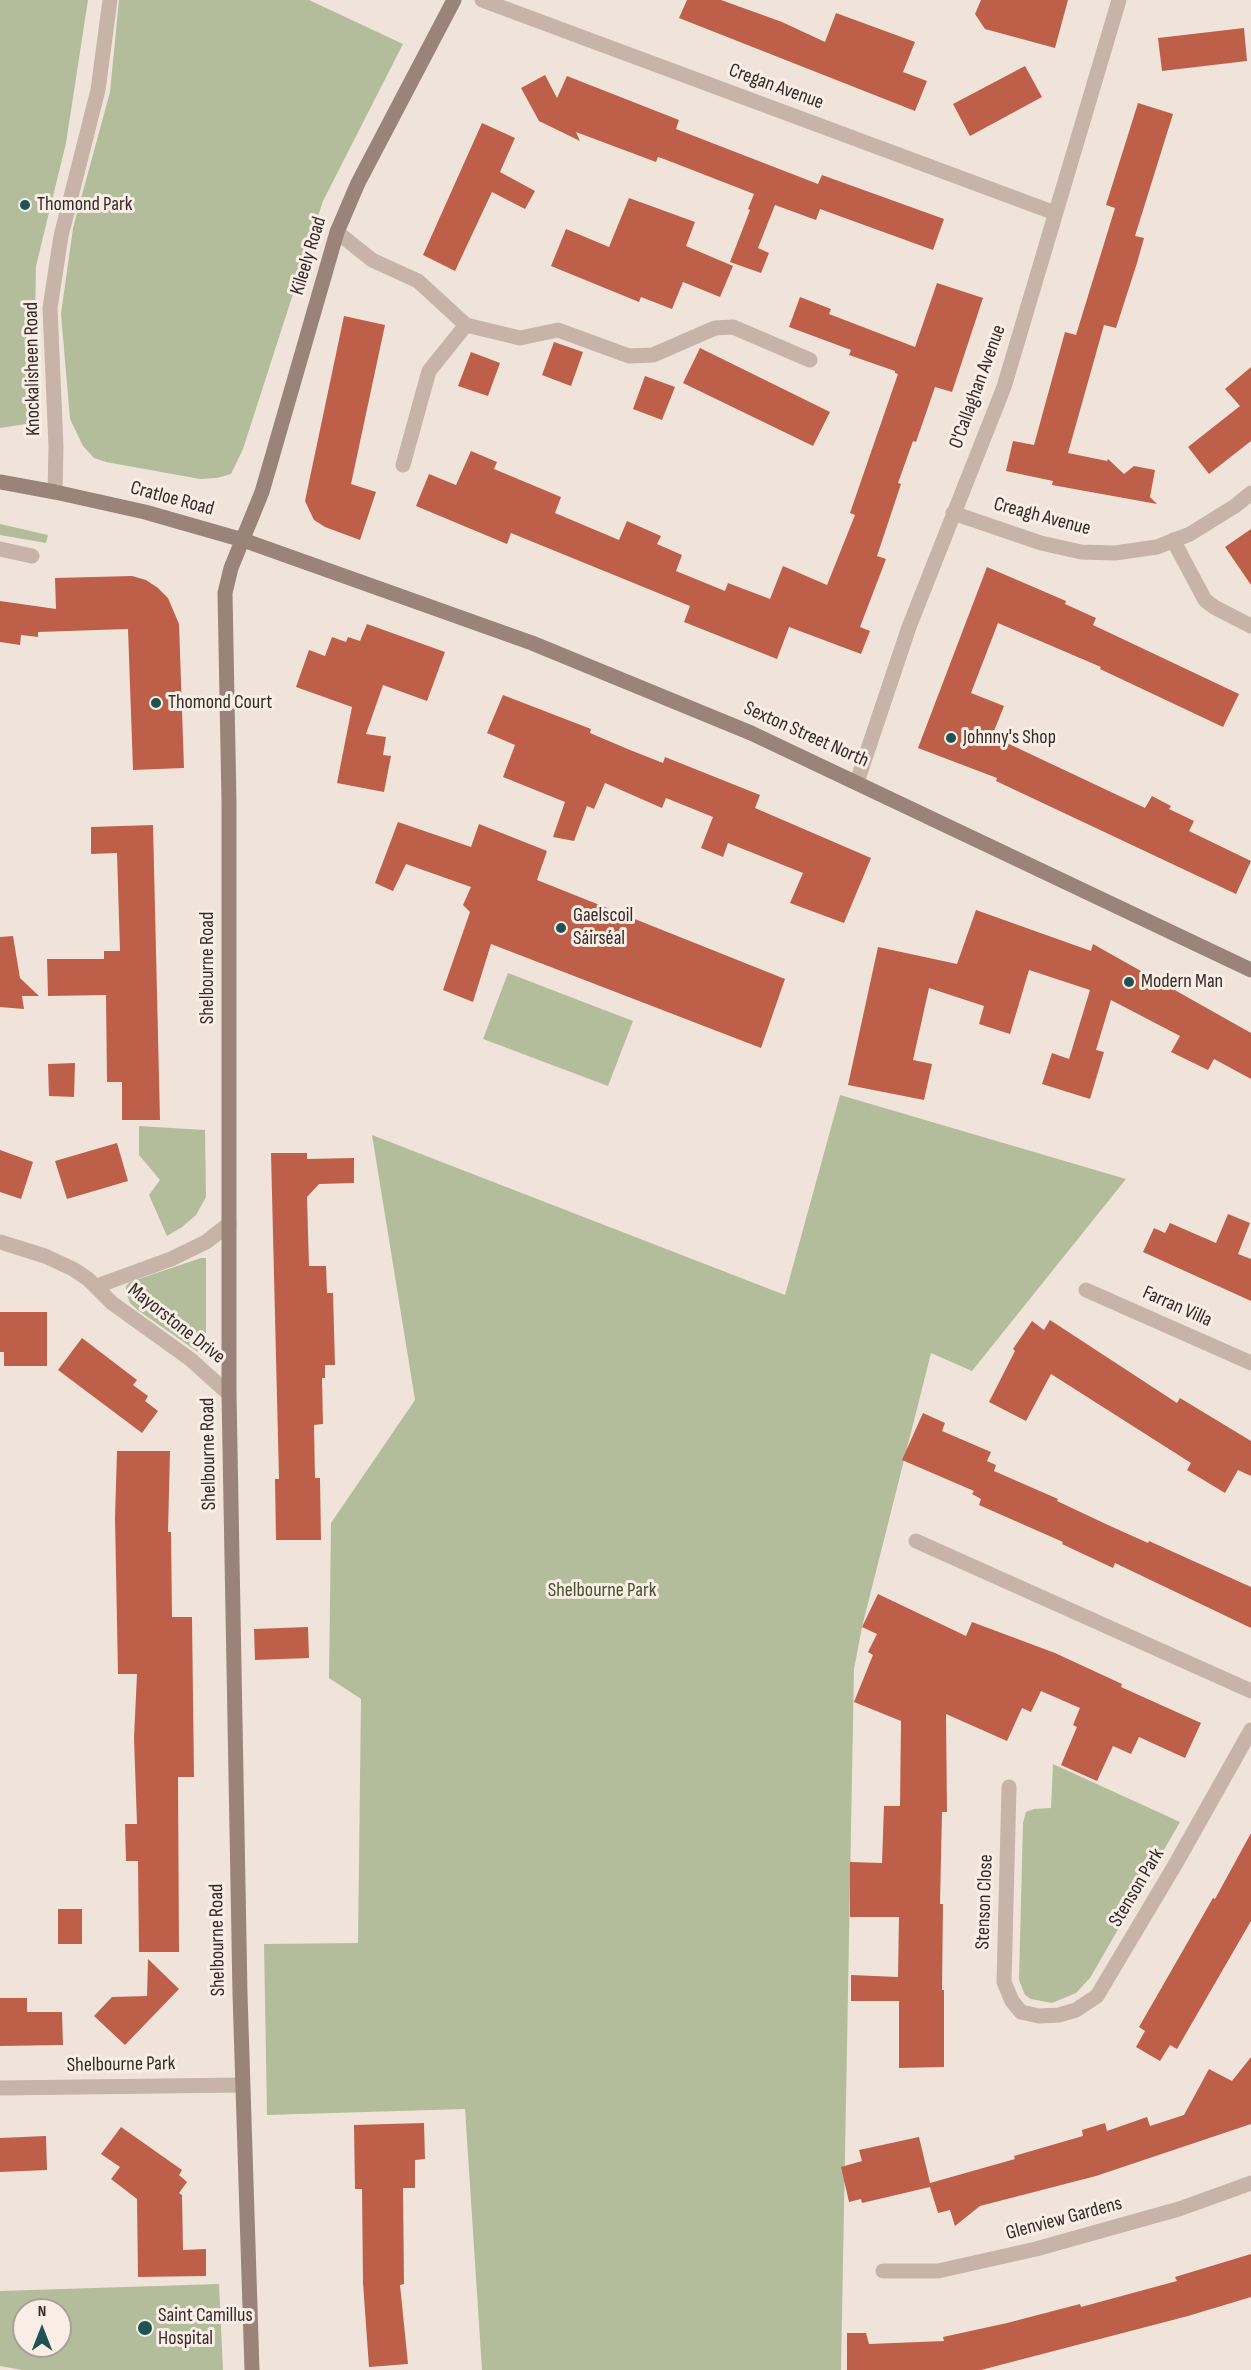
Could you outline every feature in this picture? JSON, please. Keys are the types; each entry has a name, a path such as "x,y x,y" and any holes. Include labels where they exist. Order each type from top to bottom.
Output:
{"main road":[{"name":"Kileely Road","path":"243,540 262,492 337,232 358,183 454,0"},
{"name":"Cratloe Road","path":"0,483 54,492 169,519 243,540 330,571"},
{"name":"Shelbourne Road","path":"243,540 231,568 225,593 229,802 229,1394 242,2085 252,2370"},
{"name":"Sexton Street North","path":"330,571 532,643 751,733 1251,970"}],"street":[{"name":"Knockalisheen Road","path":"54,492 56,447 50,308 61,236 98,90 110,0"},
{"name":"Cregan Avenue","path":"482,0 1055,213"},
{"name":"O'Callaghan Avenue","path":"857,782 909,627 1004,387 1119,0"},
{"path":"337,232 372,260 418,281 466,324 520,338 558,330 629,356 653,355 715,328 733,327 810,360"},
{"path":"403,465 429,371 466,324"},
{"name":"Creagh Avenue","path":"953,513 1041,543 1081,552 1099,553 1138,550 1173,540 1205,526 1251,493"},
{"path":"1173,540 1205,600 1251,626"},
{"path":"0,549 32,556"},
{"name":"Mayorstone Drive","path":"97,1287 206,1242 229,1224"},
{"name":"Mayorstone Drive","path":"0,1242 45,1256 73,1269 97,1287 112,1303 173,1347 229,1394"},
{"name":"Farran Villa","path":"1086,1290 1251,1363"},
{"path":"916,1541 1251,1691"},
{"name":"Stenson Park","path":"1022,2012 1039,2016 1059,2015 1076,2010 1097,1996 1178,1860 1251,1730"},
{"name":"Stenson Close","path":"1009,1787 1004,1982 1012,2001 1022,2012"},
{"name":"Shelbourne Park","path":"0,2088 242,2085"},
{"name":"Glenview Gardens","path":"883,2271 938,2271 1036,2249 1179,2209 1251,2183"}],"green space":[{"name":"Thomond Park","path":"0,0 88,0 66,143 36,266 33,423 0,428"},
{"path":"119,0 309,0 403,44 323,201 243,449 231,474 217,478 200,479 94,458 83,446 70,419 61,314 73,228 110,92"},
{"path":"0,524 48,535 46,543 0,535"},
{"path":"508,973 633,1021 608,1086 483,1039"},
{"name":"Shelbourne Park","path":"840,1095 1126,1179 972,1371 931,1353 862,1627 854,1669 841,2370 482,2370 465,2109 267,2115 264,1944 358,1943 361,1699 329,1678 331,1523 415,1400 372,1135 785,1295"},
{"path":"139,1126 205,1130 206,1197 196,1215 167,1236 149,1195 160,1180 139,1155"},
{"path":"206,1258 206,1352 198,1352 139,1311 130,1303 126,1292 126,1286 130,1282"},
{"path":"1053,1764 1180,1822 1090,1978 1076,1993 1052,2003 1031,1999 1025,1995 1019,1980 1023,1823 1026,1812 1051,1808"},
{"name":"Saint Camillus Hospital","path":"219,2284 223,2370 22,2370 0,2366 0,2291"}],"building":[{"path":"687,0 721,0 782,22 825,42 836,13 915,42 903,72 927,81 915,111 679,18"},
{"path":"981,0 1068,0 1055,48 985,29 975,14"},
{"path":"1244,28 1247,61 1162,71 1158,38"},
{"path":"1025,66 1042,97 970,136 953,104"},
{"path":"545,75 557,98 567,76 679,120 676,129 818,184 822,175 944,219 933,250 820,209 816,220 775,205 758,248 769,253 761,273 730,262 754,194 664,159 658,157 656,162 576,132 580,141 539,121 521,88"},
{"path":"1138,103 1173,114 1135,236 1144,238 1137,263 1116,328 1104,325 1068,453 1107,461 1108,459 1124,474 1134,466 1155,470 1150,497 1157,504 1052,485 1053,481 1006,471 1013,441 1034,445 1065,332 1076,335 1115,208 1106,205"},
{"path":"482,123 515,138 500,172 535,191 525,209 492,192 455,271 423,255"},
{"path":"629,198 695,222 686,246 733,266 720,297 683,282 672,309 641,297 639,302 551,266 566,229 609,247"},
{"path":"937,283 983,298 952,392 935,387 916,442 913,441 898,483 901,484 877,556 886,559 860,627 870,631 861,654 789,627 777,659 684,622 690,606 511,533 507,544 416,506 429,474 456,485 471,451 497,462 494,469 561,497 555,513 619,540 627,521 661,536 657,544 682,555 676,571 725,591 728,583 770,599 783,566 827,585 855,515 850,513 898,374 849,355 851,350 789,327 800,297 831,309 829,314 915,347"},
{"path":"344,316 385,325 351,484 376,492 360,540 325,527 314,520 305,501"},
{"path":"554,342 583,352 571,386 542,375"},
{"path":"700,348 830,412 813,446 683,383"},
{"path":"471,352 500,363 488,396 458,386"},
{"path":"1251,367 1251,441 1209,474 1188,447 1240,406 1225,389"},
{"path":"645,376 675,387 662,420 633,409"},
{"path":"1251,529 1251,585 1225,547"},
{"path":"987,567 1066,601 1065,604 1096,618 1093,625 1239,694 1223,727 1100,669 1101,667 998,623 971,693 1004,706 992,736 1145,808 1152,796 1171,806 1169,809 1194,821 1189,831 1251,861 1236,894 996,781 997,778 918,748"},
{"name":"Thomond Court","path":"132,576 146,580 168,598 179,624 184,768 133,770 128,629 38,632 38,637 21,635 20,645 0,642 0,601 56,609 55,578"},
{"path":"367,624 445,652 427,701 383,685 366,734 386,737 383,755 391,756 384,792 337,783 352,707 296,687 309,650 325,656 332,637 346,642 348,637 360,641"},
{"path":"503,695 591,729 590,733 663,763 665,757 760,795 755,808 871,858 844,923 790,903 803,873 728,843 723,857 701,848 713,817 666,798 662,808 605,783 594,809 587,806 574,841 553,837 565,802 503,777 515,745 487,733"},
{"name":"Gaelscoil Sáirséal","path":"398,822 471,847 479,824 547,851 537,880 785,979 761,1048 491,944 473,1002 443,990 470,912 463,905 471,887 406,864 393,891 375,883"},
{"path":"153,825 160,1120 122,1120 122,1082 107,1082 106,995 48,996 47,959 104,959 104,951 120,951 117,853 91,854 91,827"},
{"path":"976,910 1091,951 1093,944 1251,1033 1251,1079 1214,1059 1208,1070 1171,1052 1180,1036 1111,1000 1096,1050 1104,1052 1090,1099 1042,1084 1052,1053 1069,1059 1090,990 1029,970 1010,1034 979,1024 984,1006 929,988 913,1060 932,1064 924,1100 848,1085 878,947 957,964"},
{"path":"13,936 20,978 39,996 22,996 24,1009 0,1007 0,937"},
{"path":"75,1063 74,1097 49,1096 48,1064"},
{"path":"117,1143 128,1181 67,1199 55,1161"},
{"path":"0,1150 33,1162 21,1199 0,1192"},
{"path":"271,1153 307,1153 307,1159 354,1158 354,1183 319,1184 307,1197 309,1266 326,1266 327,1293 333,1293 335,1365 325,1365 325,1378 322,1378 323,1424 314,1425 315,1478 320,1478 321,1540 276,1540 275,1479 279,1479"},
{"path":"1228,1214 1250,1223 1238,1254 1251,1259 1251,1301 1143,1252 1154,1228 1165,1233 1170,1223 1216,1243"},
{"path":"0,1312 47,1312 47,1366 4,1366 4,1352 0,1352"},
{"path":"1050,1320 1177,1403 1180,1398 1251,1441 1251,1476 1238,1470 1225,1493 1187,1470 1191,1463 1051,1374 1026,1421 989,1402 1015,1351 1013,1349 1032,1321 1044,1330"},
{"path":"82,1338 137,1380 133,1385 148,1396 145,1401 158,1411 142,1433 58,1370"},
{"path":"923,1413 945,1423 942,1431 991,1452 987,1461 996,1465 994,1471 1058,1499 1057,1501 1108,1525 1251,1587 1251,1628 1115,1563 1113,1568 1062,1544 1063,1542 979,1505 981,1499 972,1494 974,1491 902,1460"},
{"path":"117,1451 170,1451 168,1532 171,1532 172,1617 192,1617 194,1777 178,1777 179,1952 139,1952 138,1861 126,1861 125,1824 137,1824 134,1738 137,1674 118,1674 115,1518"},
{"path":"878,1594 966,1636 972,1622 1055,1653 1122,1684 1121,1687 1201,1723 1185,1758 1139,1737 1131,1754 1113,1746 1097,1781 1061,1765 1077,1727 1073,1725 1080,1708 1041,1691 1031,1712 1022,1708 1007,1741 946,1714 947,1812 942,1812 940,1904 943,1904 944,2067 899,2068 899,2001 851,2001 851,1975 898,1977 899,1917 850,1917 850,1862 882,1863 884,1806 900,1806 901,1721 854,1702 873,1655 868,1652 877,1634 862,1627"},
{"path":"308,1627 309,1658 255,1660 254,1629"},
{"path":"1251,1833 1251,1921 1177,2049 1170,2045 1160,2061 1136,2047 1145,2031 1139,2027 1213,1898 1215,1899"},
{"path":"58,1909 82,1909 82,1944 58,1944"},
{"path":"148,1959 179,1989 125,2045 94,2016 112,1997 147,1996"},
{"path":"0,1998 27,1998 27,2012 62,2012 63,2045 0,2046"},
{"path":"1251,2057 1251,2124 1096,2176 980,2206 955,2226 950,2210 938,2213 930,2187 862,2203 861,2199 849,2202 841,2167 862,2161 859,2150 919,2137 930,2183 1015,2159 1014,2156 1083,2136 1082,2130 1105,2123 1107,2131 1147,2117 1150,2126 1184,2115 1209,2069 1232,2081"},
{"path":"424,2123 425,2159 415,2160 415,2188 403,2188 404,2284 400,2285 408,2364 369,2367 363,2283 362,2189 355,2189 354,2125"},
{"path":"121,2127 182,2170 179,2175 187,2182 179,2193 182,2195 183,2250 206,2249 206,2276 138,2277 137,2199 111,2179 120,2167 101,2154"},
{"path":"46,2136 47,2170 0,2172 0,2138"},
{"path":"1251,2254 1251,2297 1188,2316 981,2370 847,2370 847,2333 866,2333 869,2344 944,2341 943,2337 1080,2304 1081,2307 1177,2281 1175,2277"}],"place":[{"name":"Thomond Park","path":"25,205"},
{"name":"Thomond Court","path":"156,703"},
{"name":"Johnny's Shop","path":"951,738"},
{"name":"Gaelscoil Sáirséal","path":"561,928"},
{"name":"Modern Man","path":"1129,982"},
{"name":"Saint Camillus Hospital","path":"145,2328"}]}
